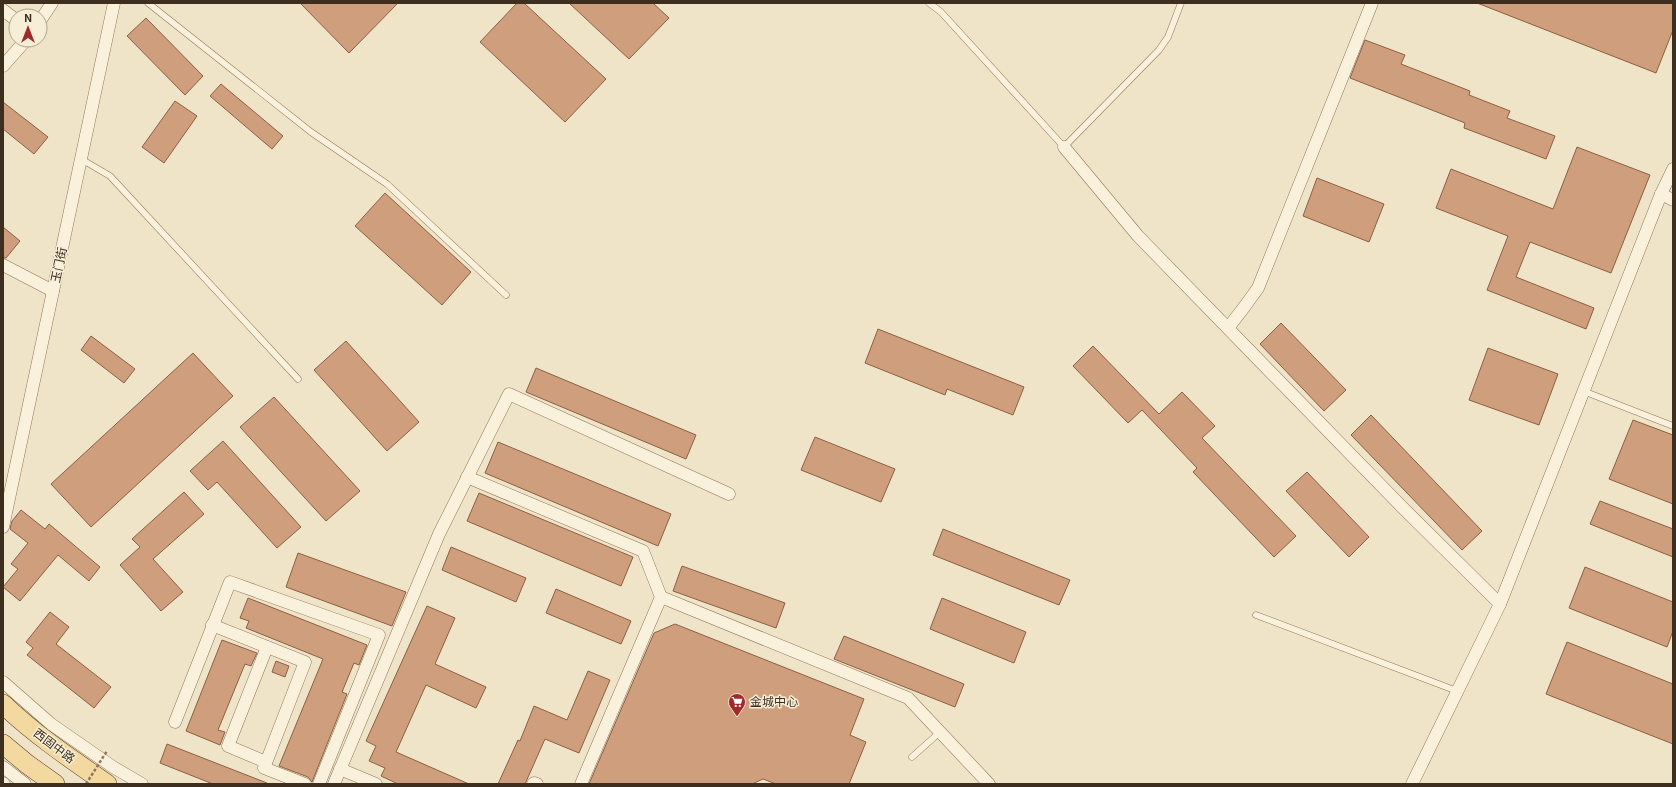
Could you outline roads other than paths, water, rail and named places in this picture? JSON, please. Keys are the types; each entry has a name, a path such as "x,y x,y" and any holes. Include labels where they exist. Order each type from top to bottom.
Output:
{"main road":[{"name":"西固中路","path":"3,704 66,756 107,784"},
{"path":"3,744 27,764 55,784"}],"street":[{"name":"玉门街","path":"3,527 114,3"},
{"path":"1228,328 1258,288 1372,3"},
{"path":"3,66 19,48"},
{"path":"1064,147 1138,236 1500,604"},
{"path":"1412,784 1500,604 1661,194 1673,169"},
{"path":"1661,194 1673,200"},
{"path":"3,265 53,291"},
{"path":"334,784 439,534 509,394 729,494"},
{"path":"467,477 643,551 661,597 581,784"},
{"path":"175,722 230,582 379,635 319,784"},
{"path":"661,597 908,698 988,784"},
{"path":"212,626 305,662 264,768 305,784"},
{"path":"266,762 228,746 267,647"},
{"path":"3,682 51,724 113,767 142,784"},
{"path":"3,767 25,784"},
{"path":"340,769 376,784"},
{"path":"533,784 534,782 537,784"}],"lane":[{"path":"148,3 311,132 387,184 506,295"},
{"path":"930,3 941,12 1064,147 1159,50 1168,37 1181,3"},
{"path":"81,159 110,176 298,379"},
{"path":"1583,391 1673,426"},
{"path":"1256,615 1457,691"},
{"path":"912,757 940,732"}],"place":[{"name":"金城中心","path":"737,717"}]}
